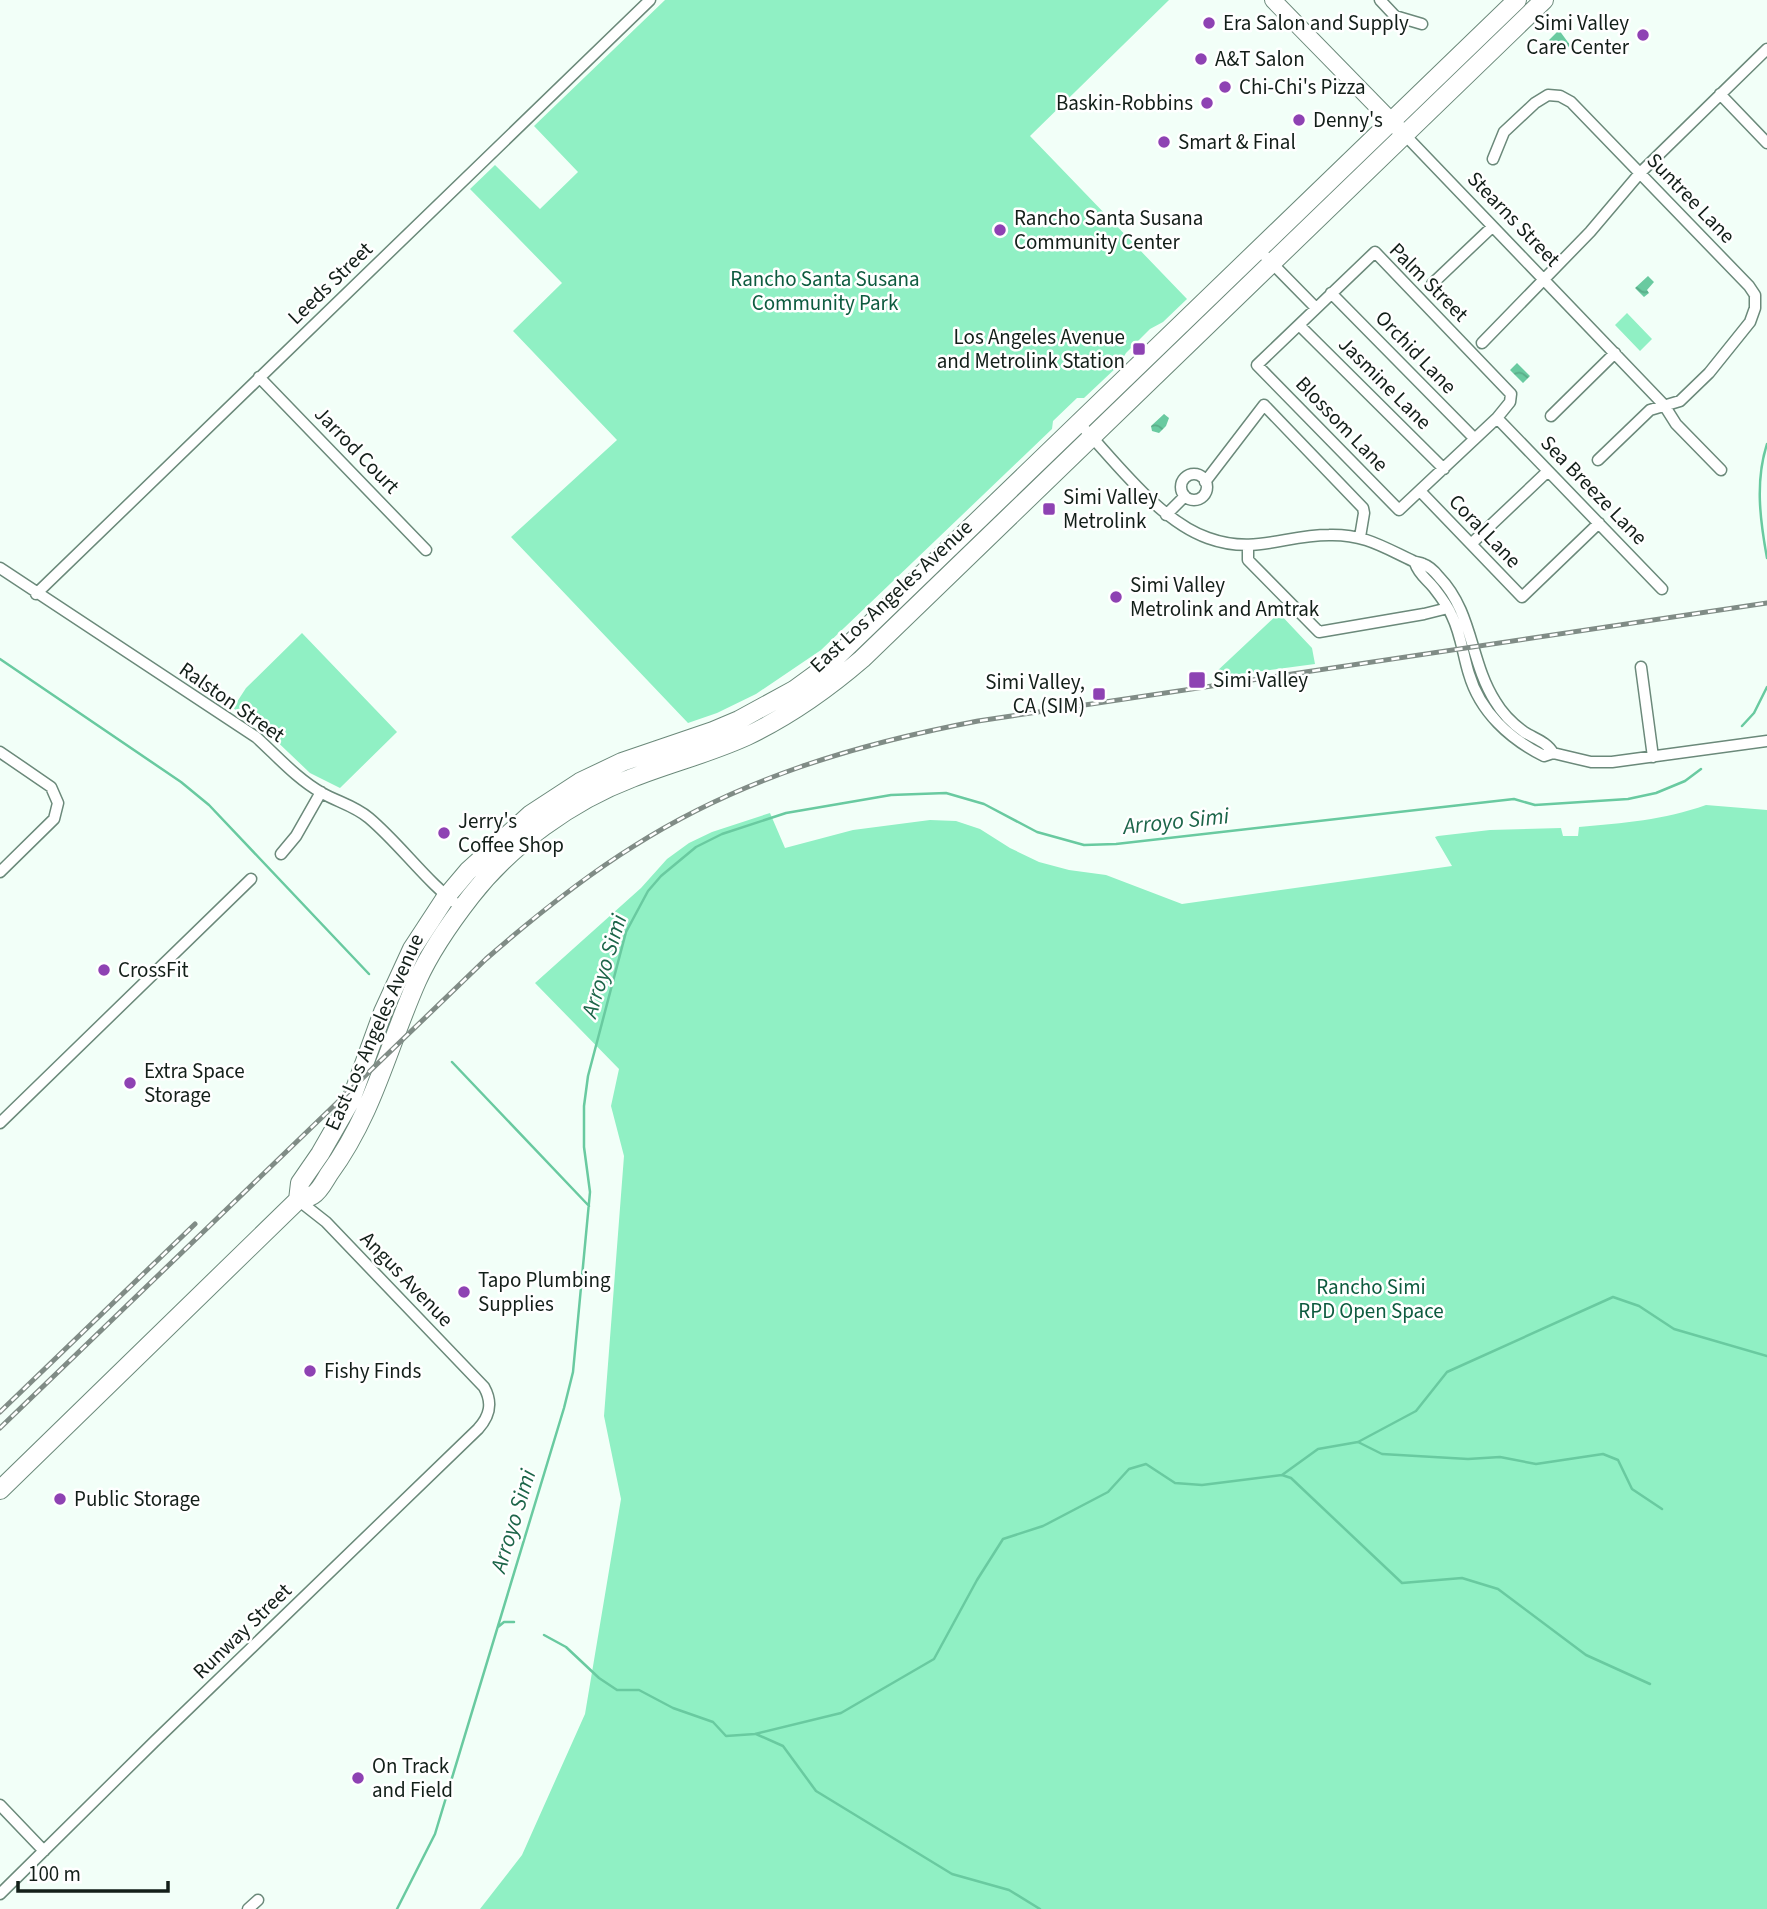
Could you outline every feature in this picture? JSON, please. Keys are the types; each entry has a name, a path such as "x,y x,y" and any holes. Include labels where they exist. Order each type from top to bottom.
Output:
{"main road":[{"name":"Stearns Street","path":"1273,0 1398,128"},
{"name":"East Los Angeles Avenue","path":"1398,128 1517,0"},
{"name":"East Los Angeles Avenue","path":"0,1490 298,1200 315,1195 352,1138 375,1093 418,978 447,928 481,884 517,848 571,809 630,779 745,737 802,706 828,688 862,659 1085,430 1264,256 1398,128 1544,0"},
{"name":"East Los Angeles Avenue","path":"298,1200 300,1183 351,1100 395,983 412,950 446,897 468,871 531,814 572,787 622,762 739,720 812,678 1085,430"}],"street":[{"name":"Leeds Street","path":"36,594 650,0"},
{"path":"1380,0 1395,16 1422,24"},
{"path":"1482,344 1590,232 1640,173 1767,49"},
{"path":"1720,94 1767,143"},
{"name":"Suntree Lane","path":"1493,159 1504,132 1535,103 1548,95 1560,96 1571,102 1749,286 1755,295 1755,308 1750,322 1709,373 1680,401 1664,405"},
{"name":"Stearns Street","path":"1398,128 1615,353 1664,405 1676,424 1721,470"},
{"path":"1432,284 1492,227"},
{"name":"Palm Street","path":"1257,365 1375,252 1511,394 1510,402 1497,418"},
{"path":"1264,256 1316,308"},
{"name":"Orchid Lane","path":"1331,293 1474,439"},
{"name":"Jasmine Lane","path":"1299,325 1444,469"},
{"path":"1550,416 1615,353"},
{"name":"Blossom Lane","path":"1257,365 1399,510 1420,491"},
{"name":"Jarrod Court","path":"259,377 426,550"},
{"path":"1205,482 1264,405 1363,508 1360,537"},
{"path":"1598,460 1650,410 1664,405"},
{"path":"1420,491 1497,418"},
{"name":"Sea Breeze Lane","path":"1497,418 1662,589"},
{"path":"1085,430 1166,515 1208,538 1248,546 1328,535 1360,537 1388,547 1433,570 1456,600 1469,627 1485,687 1516,725 1549,745 1553,753"},
{"path":"1471,544 1548,471"},
{"path":"1188,476 1200,476 1205,482 1206,490 1202,497 1191,500 1185,496 1181,485 1188,476"},
{"name":"Coral Lane","path":"1420,491 1522,597 1599,523"},
{"path":"1166,515 1185,496"},
{"path":"1248,546 1248,560 1319,632 1448,608"},
{"path":"1415,563 1418,572 1434,587 1448,608 1458,629 1469,676 1485,707 1499,725 1523,745 1544,756 1553,753 1591,762 1612,762 1767,741"},
{"name":"Ralston Street","path":"0,568 256,737 287,766 321,792 358,809 446,897 462,908"},
{"path":"1641,667 1653,757"},
{"path":"0,752 51,787 58,800 58,812 54,819 0,872"},
{"path":"281,854 296,836 321,792"},
{"path":"0,1123 251,879"},
{"name":"Angus Avenue","path":"298,1200 326,1222 484,1387"},
{"name":"Runway Street","path":"0,1894 478,1429 489,1415 490,1403 484,1387"},
{"path":"0,1805 44,1851"},
{"path":"248,1909 258,1900"}],"green space":[{"name":"Rancho Santa Susana Community Park","path":"665,0 1169,0 1030,136 1187,299 1163,322 1150,329 1126,353 1118,366 1084,398 1077,398 1053,421 1052,429 821,650 756,694 717,713 688,723 511,537 617,440 513,331 562,283 470,189 495,165 540,209 578,172 534,126"},
{"path":"1627,313 1652,339 1640,351 1615,325"},
{"path":"1279,613 1312,648 1315,664 1216,677 1215,673"},
{"path":"302,633 397,732 340,788 310,773 267,732 233,708 246,688"},
{"name":"Rancho Simi RPD Open Space","path":"1706,805 1767,810 1767,1909 480,1909 522,1855 585,1714 621,1499 604,1416 624,1156 611,1106 619,1069 535,983 641,888 667,859 689,843 712,832 770,813 785,848 853,830 930,820 956,821 980,829 1039,862 1069,870 1106,875 1182,904 1452,866 1435,837 1438,836 1490,830 1561,828 1563,836 1578,836 1579,827 1659,817"}],"water":[{"path":"1559,30 1570,45 1563,52 1549,40"},
{"path":"1648,276 1654,282 1644,297 1635,288"},
{"path":"1517,363 1530,376 1523,383 1510,370"},
{"path":"1164,414 1169,418 1166,426 1159,433 1152,431 1151,426"}],"waterway":[{"name":"Arroyo Simi","path":"1767,444 1760,486 1762,529 1767,558"},
{"path":"0,659 181,782 209,805 369,974"},
{"name":"Arroyo Simi","path":"1742,726 1754,713 1767,687"},
{"name":"Arroyo Simi","path":"397,1909 435,1834 564,1408 573,1372 590,1192 584,1147 584,1106 588,1076 626,932 648,891 661,876 696,847 722,834 786,813 891,795 946,793 984,804 1037,832 1084,845 1116,844 1514,799 1535,805 1628,799 1656,793 1685,781 1701,769"},
{"path":"452,1062 589,1206"},
{"path":"1358,1442 1416,1411 1447,1372 1613,1297 1639,1306 1674,1329 1767,1356"},
{"path":"544,1635 566,1647 599,1678 617,1690 639,1690 673,1708 713,1722 726,1736 755,1734 841,1713 934,1659 977,1580 1003,1539 1043,1526 1108,1492 1129,1469 1146,1464 1175,1483 1202,1485 1282,1475 1318,1449 1358,1442 1382,1454 1468,1459 1500,1457 1536,1464 1603,1454 1618,1460 1632,1489 1662,1509"},
{"path":"1282,1475 1291,1478 1402,1583 1462,1578 1498,1589 1586,1655 1650,1684"},
{"path":"498,1627 504,1622 514,1622"},
{"path":"756,1734 783,1746 816,1791 952,1874 1009,1890 1040,1909"}],"railway":[{"path":"0,1428 486,959 595,872 674,822 715,801 757,783 844,753 978,721 1767,603"},
{"path":"0,1412 195,1224"}],"place":[{"name":"Era Salon and Supply","path":"1209,23"},
{"name":"Simi Valley Care Center","path":"1643,35"},
{"name":"A&T Salon","path":"1201,59"},
{"name":"Chi-Chi's Pizza","path":"1225,87"},
{"name":"Baskin-Robbins","path":"1207,103"},
{"name":"Denny's","path":"1299,120"},
{"name":"Smart & Final","path":"1164,142"},
{"name":"Rancho Santa Susana Community Center","path":"1000,230"},
{"name":"Los Angeles Avenue and Metrolink Station","path":"1139,349"},
{"name":"Simi Valley Metrolink","path":"1049,509"},
{"name":"Simi Valley Metrolink and Amtrak","path":"1116,597"},
{"name":"Simi Valley","path":"1197,680"},
{"name":"Simi Valley, CA (SIM)","path":"1099,694"},
{"name":"Jerry's Coffee Shop","path":"444,833"},
{"name":"CrossFit","path":"104,970"},
{"name":"Extra Space Storage","path":"130,1083"},
{"name":"Tapo Plumbing Supplies","path":"464,1292"},
{"name":"Fishy Finds","path":"310,1371"},
{"name":"Public Storage","path":"60,1499"},
{"name":"On Track and Field","path":"358,1778"}]}
